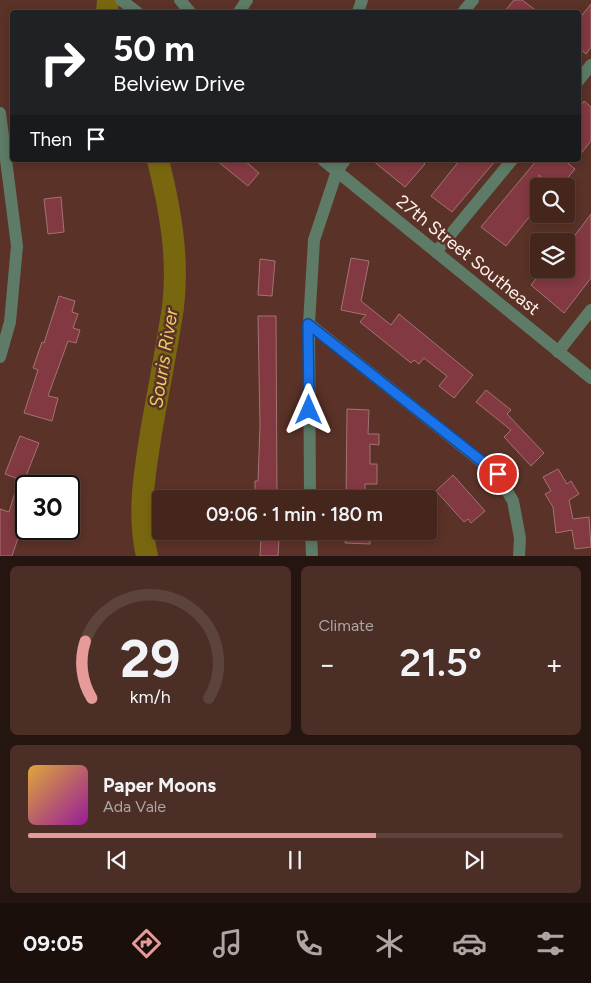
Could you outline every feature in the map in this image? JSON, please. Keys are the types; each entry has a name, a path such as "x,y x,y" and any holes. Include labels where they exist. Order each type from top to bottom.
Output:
{"street":[{"path":"122,0 134,10"},
{"path":"180,0 188,10"},
{"path":"465,10 473,0"},
{"path":"581,78 591,65"},
{"path":"0,113 5,191 17,246 10,322 0,357"},
{"name":"27th Street Southeast","path":"326,162 591,378"},
{"path":"310,490 308,324 314,240 337,171 344,162"},
{"path":"436,252 510,162"},
{"path":"558,352 591,310"},
{"path":"308,324 498,474 513,501 520,538 519,556"},
{"path":"311,540 312,556"}],"building":[{"path":"514,0 522,0 535,10 506,10"},
{"path":"591,4 591,47 586,54 581,50 581,16"},
{"path":"584,101 591,107 591,141 581,154 581,105"},
{"path":"218,162 246,162 259,173 248,186"},
{"path":"374,162 422,162 425,164 405,187"},
{"path":"458,162 494,162 452,212 431,196"},
{"path":"535,162 566,162 575,169 568,178 543,178 539,175 539,178 530,178 530,216 506,246 481,227"},
{"path":"61,197 64,232 48,234 44,199"},
{"path":"591,214 591,278 564,313 531,285 537,278 575,278 575,235"},
{"path":"351,258 369,261 361,301 391,325 399,314 473,375 454,398 439,386 447,376 424,358 419,364 414,360 411,363 360,322 366,315 341,310"},
{"path":"260,259 275,261 272,296 258,295"},
{"path":"59,296 75,301 72,312 78,314 73,328 80,330 76,343 68,341 48,396 58,398 52,421 24,413 38,370 33,368 42,342 44,343"},
{"path":"258,316 276,316 277,490 255,490 255,481 258,481 260,426"},
{"path":"486,390 511,410 507,414 544,453 531,466 504,437 511,430 476,402"},
{"path":"347,409 369,410 368,434 379,434 379,445 370,444 370,464 377,464 377,484 365,484 365,490 346,490"},
{"path":"20,436 39,443 26,475 15,475 15,478 5,474"},
{"path":"558,469 567,484 571,481 579,494 569,500 573,519 589,517 591,547 575,549 572,530 556,533 553,507 545,494 551,491 543,477"},
{"path":"453,475 485,511 471,523 468,519 464,522 437,490"},
{"path":"15,492 15,540 17,540 12,556 0,556 0,509 9,512"},
{"path":"261,540 279,540 278,556 260,556"},
{"path":"345,540 370,540 370,544 345,543"}],"waterway":[{"name":"Souris River","path":"107,10 108,0"},
{"name":"Souris River","path":"147,556 144,540 143,492 175,288 172,233 158,162"}],"route":[{"path":"309,410 308,324 498,474"}]}
